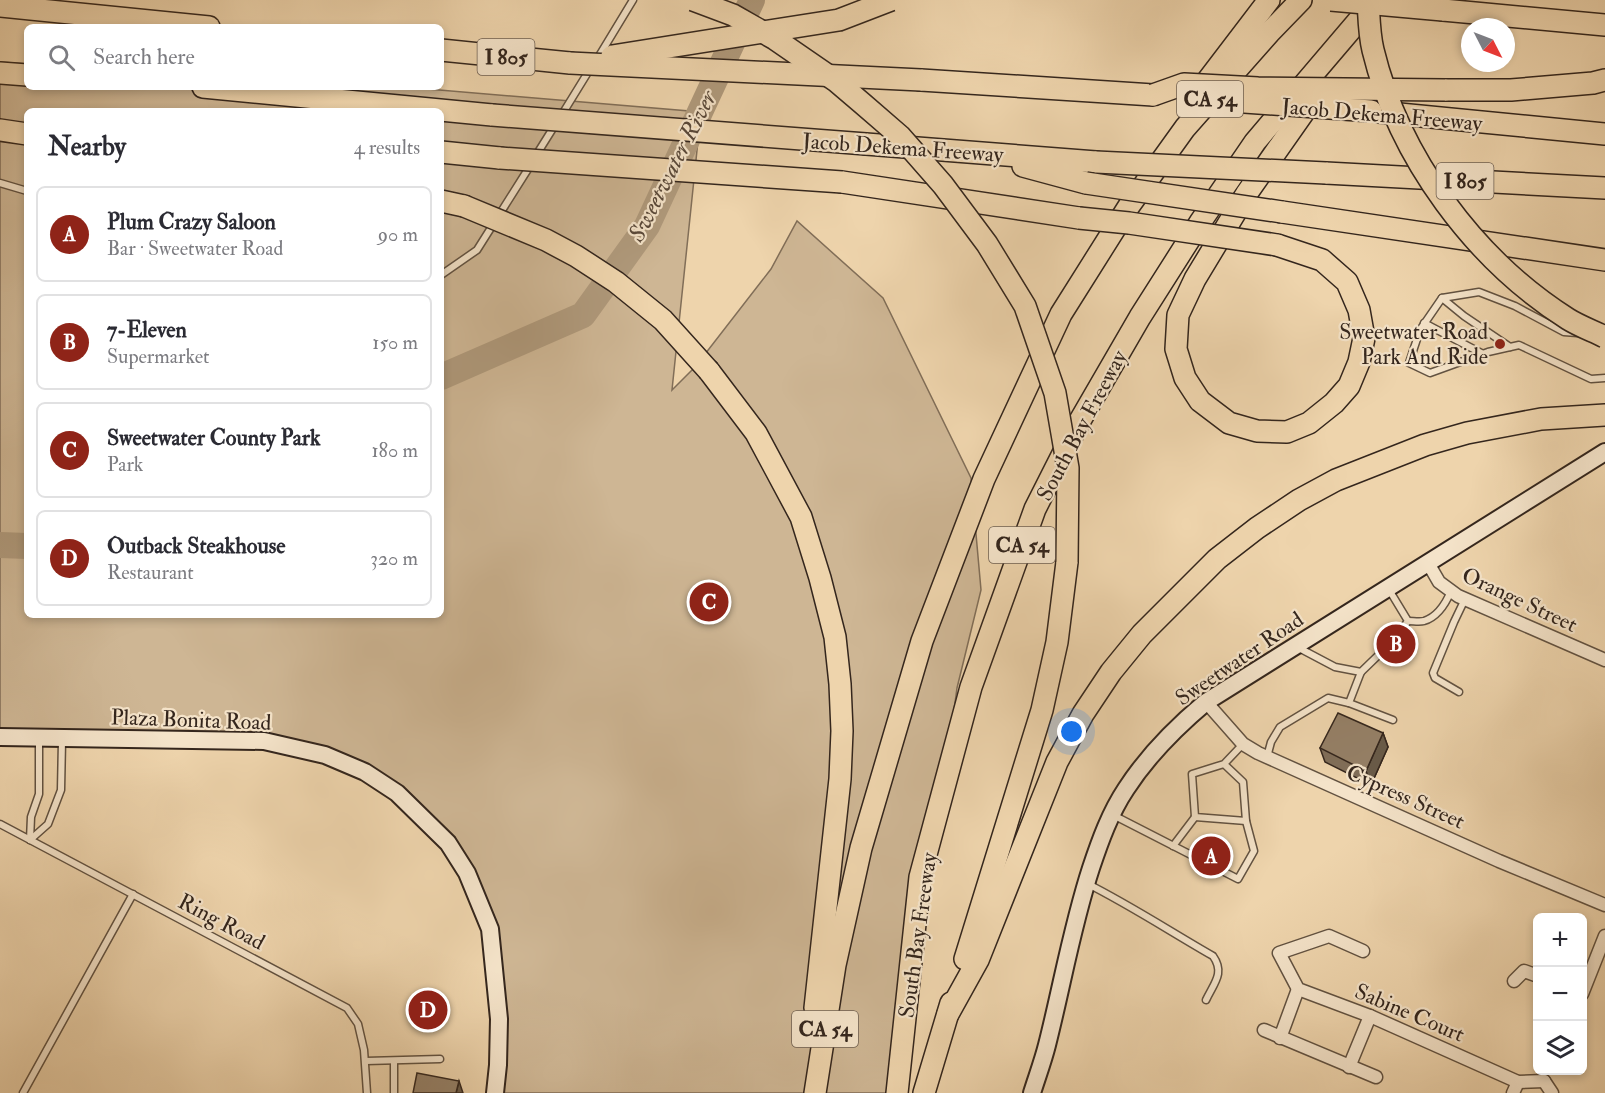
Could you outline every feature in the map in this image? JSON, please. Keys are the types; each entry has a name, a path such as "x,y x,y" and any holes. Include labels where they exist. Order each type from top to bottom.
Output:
{"highway":[{"path":"693,0 733,15 775,39 836,81 900,136 943,185 987,243 1025,306 1055,393 1068,468 1067,562 1057,642 1042,710 924,1093"},
{"path":"570,63 839,20 891,0"},
{"path":"1129,206 1173,126 1269,0"},
{"name":"CA 54","path":"815,1093 835,965 861,848 922,641 984,479 1061,314 1129,206 1185,128 1301,0"},
{"path":"1331,0 1605,25"},
{"path":"1368,0 1372,48 1384,87 1403,132 1423,170 1446,205 1509,276 1569,320 1605,336"},
{"name":"South Bay Freeway","path":"897,1093 920,877 970,687 1035,509 1078,424 1140,317 1195,230 1255,142 1377,0"},
{"path":"0,6 179,24"},
{"name":"Jacob Dekema Freeway","path":"444,50 570,63 921,80 1153,95 1371,111 1605,134"},
{"path":"444,152 842,182 1079,218 1129,223 1221,237 1276,245 1322,260 1347,282 1359,310 1364,338 1359,362 1349,386 1334,404 1309,423 1287,432 1257,431 1229,423 1200,401 1185,378 1176,349 1178,315 1195,279 1221,237 1247,193 1315,96 1318,66"},
{"path":"0,73 24,75"},
{"path":"1153,95 1184,84 1269,88 1511,90 1605,80"},
{"name":"Jacob Dekema Freeway","path":"234,90 420,108"},
{"name":"Jacob Dekema Freeway","path":"444,110 1096,162 1605,188"},
{"path":"0,118 24,119"},
{"path":"0,130 24,134"},
{"path":"979,153 1086,183 1605,260"},
{"path":"444,202 464,206 546,240 576,256 616,282 663,320 709,370 756,433 801,517 835,637 842,731 840,779 808,1093"},
{"path":"948,1014 978,960 1057,762 1083,714 1111,672 1142,634 1217,559 1257,528 1299,500 1336,480 1425,445 1467,433 1541,419 1605,415"}],"main road":[{"name":"Sweetwater Road","path":"1032,1093 1047,1046 1086,883 1099,844 1125,790 1154,752 1181,723 1206,702 1605,452"},
{"name":"Plaza Bonita Road","path":"0,737 264,741 325,755 365,772 398,793 448,843 467,873 490,928 499,1019 495,1093"}],"street":[{"name":"Orange Street","path":"1428,563 1440,582 1465,600 1605,660"},
{"name":"Cypress Street","path":"1206,702 1243,744 1267,757 1499,861 1605,905"},
{"path":"1280,1038 1299,989 1279,953 1329,936 1363,951"},
{"path":"1587,981 1605,936"},
{"path":"1514,981 1524,971 1533,974"},
{"name":"Sabine Court","path":"1299,989 1370,1016 1516,1087 1546,1076"},
{"path":"1349,1067 1370,1016"},
{"path":"1264,1030 1376,1077"},
{"path":"1546,1076 1552,1093"}],"lane":[{"path":"444,273 477,250 633,0"},
{"path":"0,183 24,190"},
{"path":"1605,336 1564,332 1515,306 1479,292 1442,298 1419,330 1409,363 1430,373 1483,354 1519,345 1591,380 1605,378"},
{"path":"1442,298 1510,347"},
{"path":"1424,323 1483,354"},
{"path":"1388,588 1408,621"},
{"path":"1408,621 1424,621 1436,614 1446,603 1451,591"},
{"path":"1460,692 1435,678 1433,673 1465,600"},
{"path":"1349,703 1361,672 1392,642 1408,621"},
{"path":"1296,646 1335,667 1361,672"},
{"path":"1267,757 1271,742 1280,727 1328,698 1349,703 1393,720"},
{"path":"30,840 31,817 39,794 39,738"},
{"path":"30,840 48,824 62,790 62,738"},
{"path":"1173,846 1195,817 1192,774 1224,764 1243,744"},
{"path":"1112,814 1238,879 1254,852 1246,821 1243,782 1224,764"},
{"path":"1195,817 1246,821"},
{"name":"Ring Road","path":"0,824 347,1008 358,1024 366,1061 367,1093"},
{"path":"1086,883 1118,899 1213,956 1219,964 1219,973 1206,999"},
{"path":"23,1093 133,894"},
{"path":"366,1061 440,1059"},
{"path":"394,1061 394,1093"}],"shaded area":[{"path":"0,62 24,64 24,90 440,90 701,112 672,390 695,367 771,269 797,221 883,298 971,478 981,590 957,688 926,918 897,1093 497,1093 499,1069 478,897 413,806 306,750 0,738"}],"building":[{"path":"1338,713 1383,733 1366,771 1320,748"},
{"path":"417,1073 459,1081 456,1093 413,1093"}],"waterway":[{"name":"Sweetwater River","path":"444,376 583,315 647,226 752,0"},
{"name":"Sweetwater River","path":"0,545 24,546"}],"place":[{"name":"Sweetwater Road Park And Ride","path":"1500,344"},
{"name":"Sweetwater County Park","path":"709,602"},
{"name":"7-Eleven","path":"1396,644"},
{"name":"Plum Crazy Saloon","path":"1211,856"},
{"name":"Outback Steakhouse","path":"428,1010"}]}
